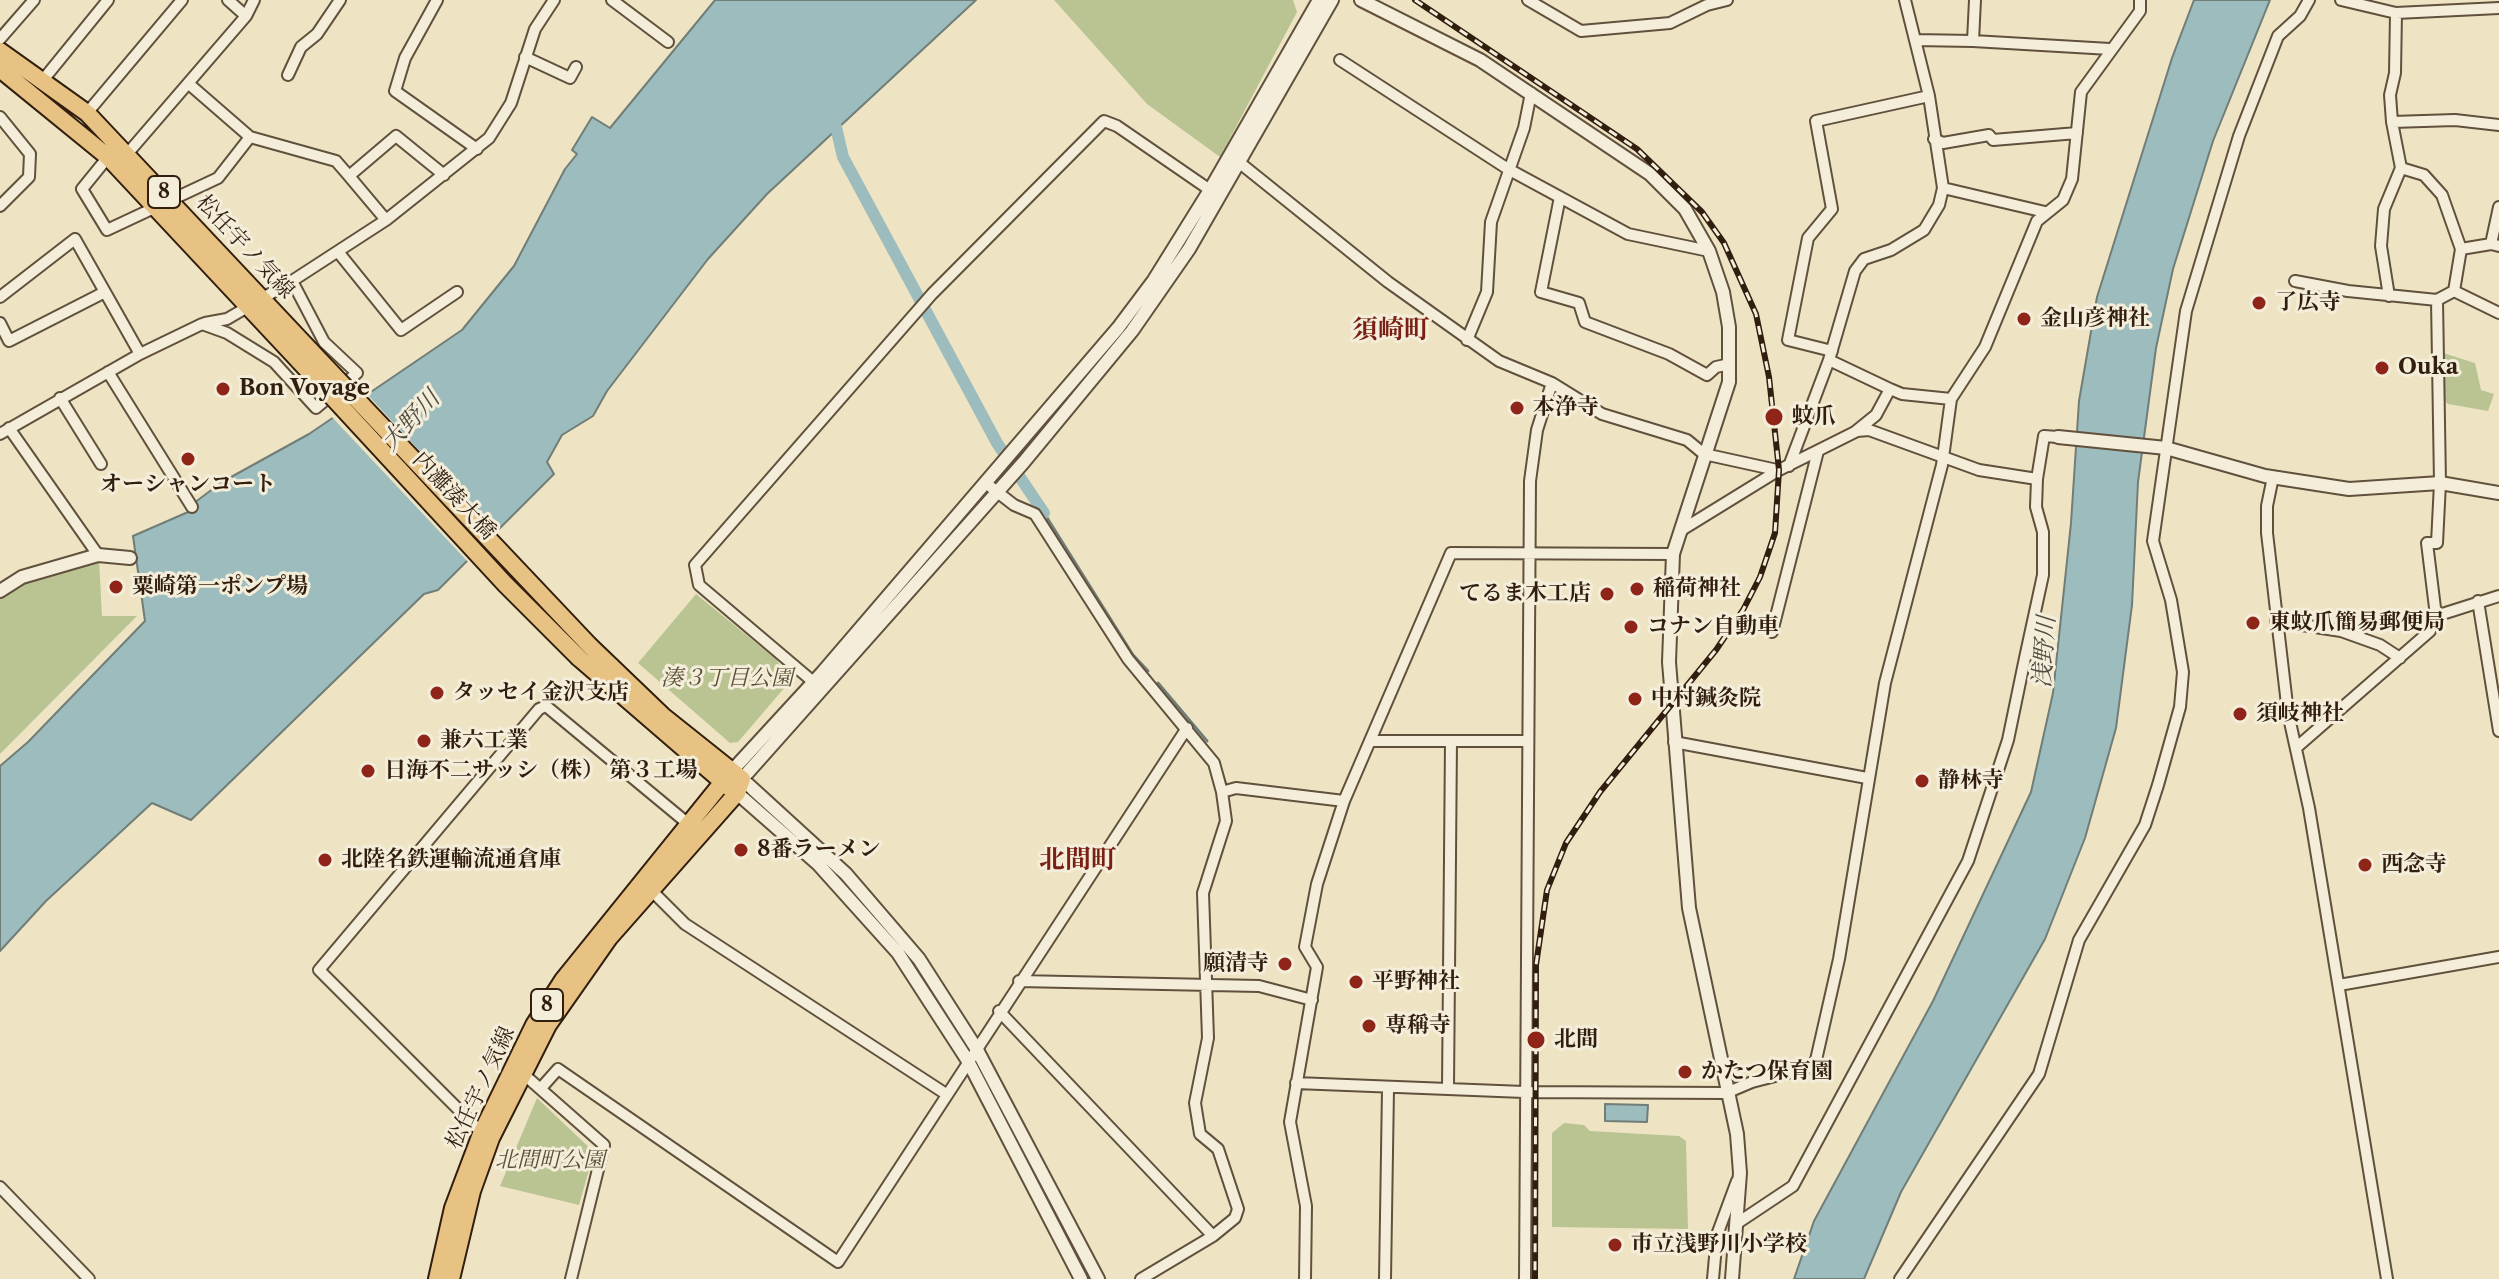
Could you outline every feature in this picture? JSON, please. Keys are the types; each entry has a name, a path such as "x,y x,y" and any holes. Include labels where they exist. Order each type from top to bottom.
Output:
{"main road":[{"name":"松任宇ノ気線","path":"0,51 87,113 128,153 164,204 306,356"},
{"name":"松任宇ノ気線","path":"2,73 164,204"},
{"name":"内灘湊大橋","path":"306,356 505,584 733,782"},
{"name":"松任宇ノ気線","path":"437,1279 453,1208 563,980 648,886 733,782"},
{"name":"松任宇ノ気線","path":"451,1279 486,1136"}],"street":[{"path":"0,39 34,0"},
{"path":"43,80 108,0"},
{"path":"87,113 182,0"},
{"path":"228,0 246,16"},
{"path":"250,137 218,178 107,230 82,189 108,157 128,153 246,16 254,0"},
{"path":"288,75 301,47 317,34 340,0"},
{"path":"437,0 405,58 395,91 477,149"},
{"path":"98,555 5,431 140,354 202,324 227,319 339,253 444,175 477,149 500,125 535,29 554,0"},
{"path":"612,0 668,42"},
{"path":"733,782 996,486 1023,463 1132,331 1189,249 1319,0"},
{"path":"996,486 1000,468 1136,304 1210,190 1235,159 1332,0"},
{"path":"1361,0 1429,32 1531,93 1650,174 1685,209 1709,251 1723,292 1729,382 1673,554 1669,662 1689,908 1737,1134 1740,1173 1732,1279"},
{"path":"1528,0 1581,31 1670,23 1707,5 1727,0"},
{"path":"1784,468 1831,356 1855,271 1864,259 1891,250 1924,230 1939,205 1943,188 1929,96 1905,0"},
{"path":"1973,41 1975,0"},
{"path":"1296,1083 1388,1089 1726,1093 1752,1082 1810,1067 1816,1060 1839,959 1885,683 1941,459 1951,399 1985,347 2037,221 2063,200 2072,179 2081,92 2140,11 2140,0"},
{"path":"1900,1279 2039,1074 2079,940 2145,825 2158,785 2180,707 2183,672 2171,600 2153,541 2162,448 2186,311 2235,149 2278,36 2300,16 2309,0"},
{"path":"2341,0 2396,13 2499,8"},
{"path":"2389,296 2381,246 2384,209 2401,168 2390,95 2395,73 2396,13"},
{"path":"1915,40 2110,49"},
{"path":"525,57 570,78 576,67"},
{"path":"1340,60 1510,170 1628,234 1709,251"},
{"path":"189,84 250,137 336,161 386,220"},
{"path":"1467,340 1487,292 1491,222 1510,170 1531,93"},
{"path":"1929,96 1816,121 1832,209 1808,238 1788,340 1831,356 1902,394 1951,399"},
{"path":"0,117 30,154 29,177 0,206"},
{"path":"2392,122 2455,120 2499,125"},
{"path":"819,686 699,585 695,565 932,294 1104,121 1117,126 1210,190"},
{"path":"1934,139 1943,143 1989,135 1993,140 2077,133"},
{"path":"349,176 396,136 444,175"},
{"path":"1235,159 1388,282 1499,361 1552,383 1602,414 1687,440 1704,454 1772,471 1784,468"},
{"path":"2401,168 2424,175 2442,195 2461,249 2454,291"},
{"path":"1943,188 2045,212"},
{"path":"1560,197 1541,292 1579,303 1585,322 1669,354 1707,375 1716,367 1730,364"},
{"path":"2461,249 2495,245 2499,207"},
{"path":"0,297 75,239 140,354"},
{"path":"339,253 401,330 457,292"},
{"path":"202,324 227,333 274,362 316,408 357,373 324,342 292,281"},
{"path":"2295,281 2389,296 2437,300 2454,291"},
{"path":"2454,291 2499,313"},
{"path":"0,323 9,341 105,292"},
{"path":"2297,747 2430,631 2436,616 2427,543 2437,543 2440,483 2437,300"},
{"path":"227,319 227,333"},
{"path":"108,372 192,507"},
{"path":"1525,1279 1530,481 1537,430 1552,383"},
{"path":"1680,531 1784,468 1855,432 1876,415 1890,389"},
{"path":"60,398 101,464"},
{"path":"1855,432 1869,430 1941,459 1979,470 2037,479"},
{"path":"1736,1224 1793,1186 1968,861 2008,740 2043,575 2043,532 2036,507 2044,436 2162,448 2273,477 2349,489 2440,483 2499,493"},
{"path":"1772,632 1818,451"},
{"path":"2273,477 2267,506 2267,533 2288,713 2297,747 2339,985 2387,1279"},
{"path":"996,486 1014,505 1035,514 1128,659 1214,763 1222,792 1226,821 1203,893 1208,1038 1195,1103 1200,1134 1218,1149 1238,1209 1235,1218 1213,1236 1141,1279"},
{"path":"1305,1279 1306,1206 1290,1134 1317,967 1305,947 1317,884 1344,801 1451,553 1673,554"},
{"path":"0,591 22,577 98,555 130,558"},
{"path":"2436,616 2499,596"},
{"path":"2478,601 2499,731"},
{"path":"2276,621 2341,631 2380,645 2400,658"},
{"path":"486,1136 319,970 539,709 546,706 694,829"},
{"path":"542,1087 558,1069 838,1262 999,1011 1187,728"},
{"path":"1372,741 1528,741"},
{"path":"1448,1088 1451,741"},
{"path":"1674,742 1867,778"},
{"path":"733,782 826,853 893,927 945,995 1098,1279"},
{"path":"733,782 863,912 931,1001 968,1061 1081,1279"},
{"path":"1222,792 1236,788 1344,801"},
{"path":"648,886 685,924 946,1094"},
{"path":"2339,985 2499,957"},
{"path":"1019,981 1259,986 1312,1000"},
{"path":"999,1011 1213,1236"},
{"path":"518,1069 542,1087 604,1145 571,1279"},
{"path":"1385,1279 1388,1089"},
{"path":"1713,1279 1717,1235 1740,1173"},
{"path":"0,1187 89,1279"}],"green space":[{"path":"1054,0 1293,0 1297,12 1220,157 1147,104"},
{"path":"2440,352 2475,363 2481,390 2494,394 2488,411 2448,404 2442,399"},
{"path":"99,559 102,616 137,616 0,754 0,596 18,581"},
{"name":"湊３丁目公園","path":"696,594 776,659 785,673 786,686 738,742 730,743 638,663"},
{"name":"北間町公園","path":"537,1098 594,1152 579,1205 500,1186"},
{"path":"1564,1123 1584,1125 1590,1131 1679,1136 1686,1141 1688,1229 1552,1227 1552,1133"}],"water":[{"name":"大野川","path":"715,0 976,0 767,194 708,259 607,391 593,416 562,435 547,462 554,474 438,590 424,594 191,820 152,803 46,901 0,951 0,766 28,742 145,621 133,536 195,509 194,503 222,482 309,434 462,330 514,266 565,169 577,154 572,150 592,117 610,128"},
{"path":"2194,0 2270,0 2213,141 2173,269 2156,348 2138,482 2132,605 2116,728 2085,838 2045,939 1901,1192 1864,1279 1794,1279 1814,1221 1933,1001 2031,792 2053,693 2071,523 2079,401 2097,297 2172,58"},
{"path":"1605,1104 1648,1105 1647,1122 1605,1121"}],"pier":[{"path":"365,392 498,535 469,563 330,415"}],"waterway":[{"path":"836,127 843,157 997,443 1044,513"},
{"path":"1044,513 1133,655 1148,671"},
{"path":"1158,683 1207,741"},
{"path":"1222,773 1227,788"}],"railway":[{"path":"1415,0 1637,149 1702,212 1724,243 1756,314 1769,377 1779,470 1775,533 1760,577 1743,610 1716,650 1600,792 1566,843 1547,890 1536,965 1535,1279"}],"place":[{"name":"了広寺","path":"2259,303"},
{"name":"金山彦神社","path":"2024,319"},
{"name":"Ouka","path":"2382,368"},
{"name":"Bon Voyage","path":"223,389"},
{"name":"本浄寺","path":"1517,408"},
{"name":"蚊爪","path":"1774,417"},
{"name":"オーシャンコート","path":"188,459"},
{"name":"粟崎第一ポンプ場","path":"116,587"},
{"name":"稲荷神社","path":"1637,589"},
{"name":"てるま木工店","path":"1607,594"},
{"name":"東蚊爪簡易郵便局","path":"2253,623"},
{"name":"コナン自動車","path":"1631,627"},
{"name":"タッセイ金沢支店","path":"437,693"},
{"name":"中村鍼灸院","path":"1635,699"},
{"name":"須岐神社","path":"2240,714"},
{"name":"兼六工業","path":"424,741"},
{"name":"日海不二サッシ（株） 第３工場","path":"368,771"},
{"name":"静林寺","path":"1922,781"},
{"name":"8番ラーメン","path":"741,850"},
{"name":"北陸名鉄運輸流通倉庫","path":"325,860"},
{"name":"西念寺","path":"2365,865"},
{"name":"願清寺","path":"1285,964"},
{"name":"平野神社","path":"1356,982"},
{"name":"専稱寺","path":"1369,1026"},
{"name":"北間","path":"1536,1040"},
{"name":"かたつ保育園","path":"1685,1072"},
{"name":"市立浅野川小学校","path":"1615,1245"}],"district":[{"name":"須崎町","path":"1391,330"},
{"name":"北間町","path":"1078,860"}],"water label":[{"name":"浅野川","path":"2045,652"}]}
